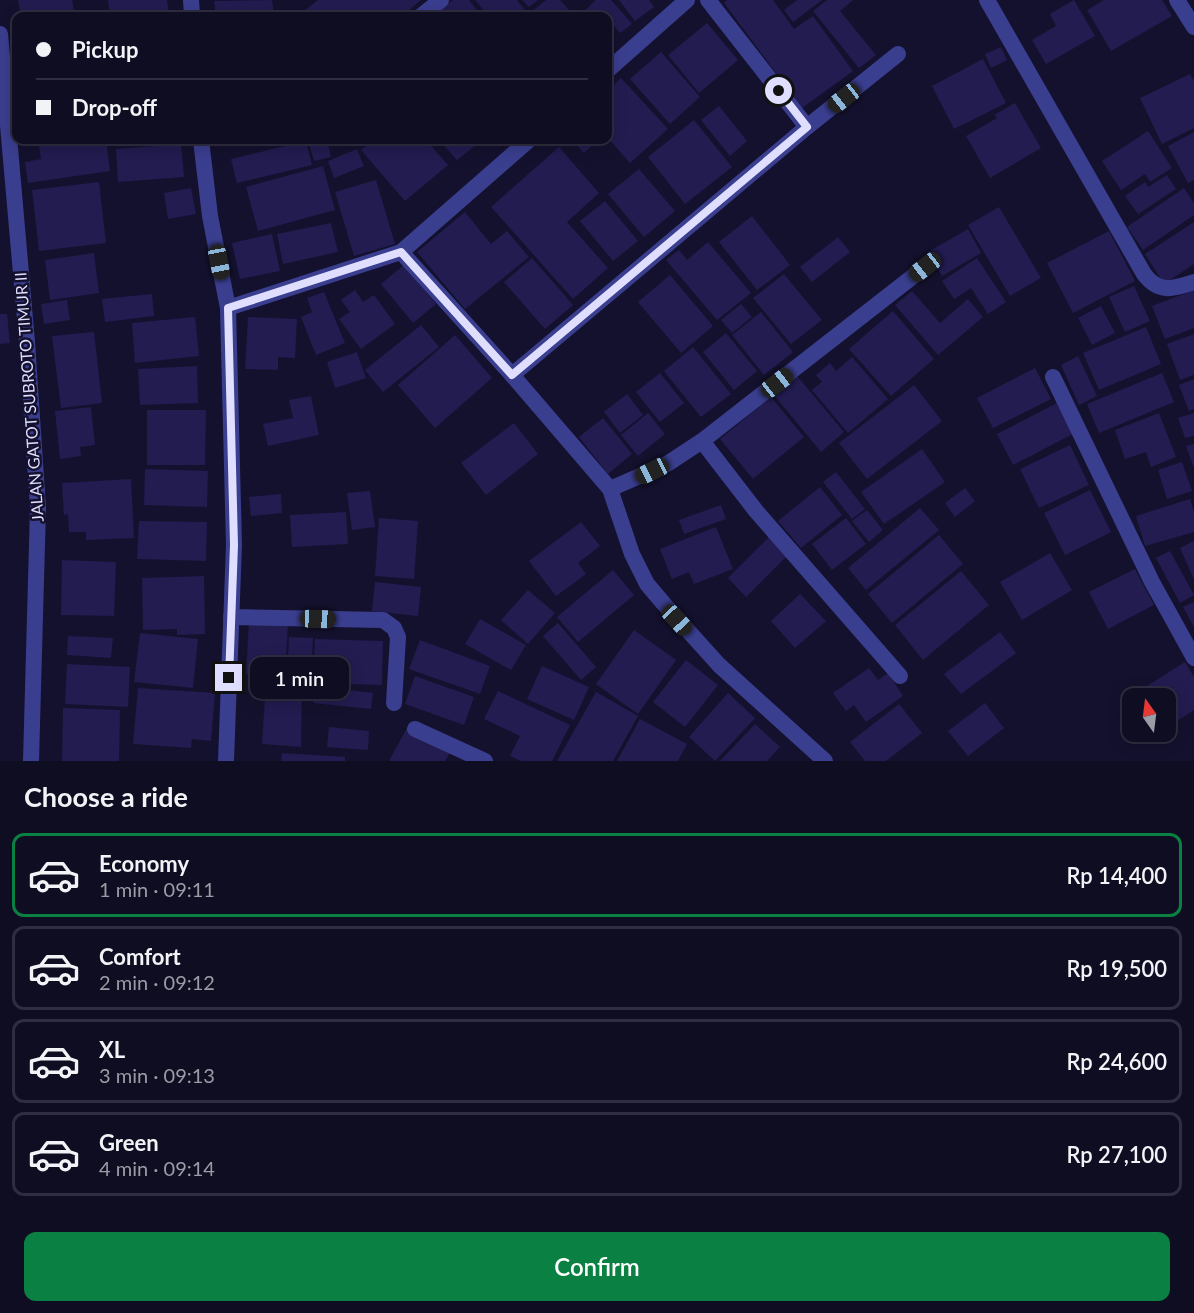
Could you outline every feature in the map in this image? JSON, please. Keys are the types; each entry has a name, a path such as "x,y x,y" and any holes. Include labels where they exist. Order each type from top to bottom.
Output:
{"street":[{"path":"426,12 441,0"},
{"path":"612,66 687,0"},
{"path":"708,0 807,127"},
{"path":"987,0 1152,285 1161,289 1194,282"},
{"path":"1177,0 1194,27"},
{"name":"JALAN GATOT SUBROTO TIMUR II","path":"0,34 27,342 38,508 31,761"},
{"path":"512,375 807,127 898,54"},
{"path":"201,144 210,216 228,308 234,545 226,761"},
{"path":"228,308 401,252 524,144"},
{"path":"401,252 512,375 610,489 632,554 647,584 719,665 825,761"},
{"path":"610,489 667,464 702,441 925,267"},
{"path":"1053,377 1152,582 1194,658"},
{"path":"702,441 756,511 900,676"},
{"path":"231,617 383,620 394,628 398,637 394,703"},
{"path":"415,729 485,761"}],"building":[{"path":"18,0 72,0 74,12 20,12"},
{"path":"108,0 167,0 169,12 110,12"},
{"path":"272,0 274,12 215,12 214,1"},
{"path":"318,0 421,0 407,12 303,12"},
{"path":"453,0 469,0 479,12 439,12"},
{"path":"475,0 517,0 527,12 485,12"},
{"path":"522,0 538,0 529,7"},
{"path":"546,0 560,0 570,12 531,12"},
{"path":"596,0 611,0 632,24 620,33 612,26 612,12 583,12"},
{"path":"619,0 649,0 654,7 635,21"},
{"path":"727,0 773,0 794,29 813,16 853,71 802,108 724,3"},
{"path":"797,0 822,0 793,22 784,10"},
{"path":"827,0 853,0 840,11 876,55 859,68 813,11"},
{"path":"1074,0 1095,36 1046,64 1032,40 1056,26 1050,14"},
{"path":"1104,0 1162,0 1172,16 1111,51 1087,10"},
{"path":"707,23 738,60 699,93 668,55"},
{"path":"1001,47 1007,60 991,68 985,54"},
{"path":"661,52 700,97 670,124 630,79"},
{"path":"983,59 1006,103 954,129 932,86"},
{"path":"1190,74 1194,81 1194,128 1162,144 1140,98"},
{"path":"621,78 668,129 630,163 612,143 612,86"},
{"path":"1015,103 1041,148 990,178 966,136 997,118 994,115"},
{"path":"719,106 747,141 730,156 701,120"},
{"path":"694,120 732,167 685,204 648,157"},
{"path":"1148,131 1172,168 1150,182 1145,174 1121,190 1102,161"},
{"path":"1194,132 1194,180 1188,183 1168,146"},
{"path":"39,144 107,144 110,171 28,183 25,162 41,159"},
{"path":"181,144 184,177 118,182 116,149"},
{"path":"294,144 307,144 312,165 237,183 231,159"},
{"path":"309,144 328,144 331,157 314,161"},
{"path":"369,144 430,144 448,165 405,201 361,150"},
{"path":"443,144 477,144 457,160"},
{"path":"576,144 594,144 584,153"},
{"path":"559,147 599,193 567,222 608,268 573,299 491,207"},
{"path":"357,149 364,166 334,178 328,161"},
{"path":"323,166 335,210 258,231 246,187"},
{"path":"639,169 675,211 644,237 608,194"},
{"path":"1167,175 1176,189 1138,214 1125,196 1145,182 1148,187"},
{"path":"376,180 395,244 354,256 335,192"},
{"path":"99,182 106,243 39,251 32,190"},
{"path":"191,188 196,214 168,219 164,193"},
{"path":"1184,188 1194,203 1194,215 1143,250 1127,227"},
{"path":"605,201 638,241 613,261 580,221"},
{"path":"999,207 1041,278 1010,296 968,225"},
{"path":"465,212 491,244 507,231 529,257 465,309 417,252"},
{"path":"752,216 790,265 757,290 719,242"},
{"path":"1194,222 1194,264 1164,284 1145,254"},
{"path":"331,223 338,252 283,264 277,234"},
{"path":"968,229 981,253 942,276 928,252"},
{"path":"1109,231 1135,281 1073,313 1047,263"},
{"path":"272,234 280,271 240,279 232,243"},
{"path":"838,237 850,252 812,282 800,267"},
{"path":"708,242 751,293 717,320 666,260 679,250 687,260"},
{"path":"94,253 99,293 50,300 45,260"},
{"path":"532,258 573,305 545,329 504,282"},
{"path":"977,258 1006,302 988,314 971,288 954,299 942,281"},
{"path":"404,265 436,304 413,323 381,284"},
{"path":"784,274 822,320 791,344 753,298"},
{"path":"670,275 713,326 681,353 638,302"},
{"path":"1134,286 1150,321 1125,332 1109,297"},
{"path":"355,290 363,302 374,295 395,324 361,349 339,319 350,312 341,300"},
{"path":"1194,290 1194,328 1165,339 1152,306"},
{"path":"912,291 940,323 968,299 983,317 938,355 895,305"},
{"path":"324,292 345,343 316,355 301,317 312,312 307,298"},
{"path":"152,294 154,316 105,322 102,299"},
{"path":"67,300 70,320 44,324 41,304"},
{"path":"741,304 752,317 732,333 721,320"},
{"path":"1101,306 1115,333 1092,345 1078,318"},
{"path":"893,311 934,359 891,396 849,349"},
{"path":"761,312 793,352 764,375 732,335"},
{"path":"0,314 7,314 10,343 0,344"},
{"path":"195,317 199,356 135,363 132,323"},
{"path":"248,317 297,319 295,358 278,357 278,370 245,369"},
{"path":"421,325 439,347 383,392 365,370"},
{"path":"1146,327 1161,364 1099,390 1083,353"},
{"path":"94,332 102,403 61,408 52,336"},
{"path":"726,333 757,371 734,390 703,352"},
{"path":"1194,334 1194,375 1180,380 1167,344"},
{"path":"455,335 492,378 435,428 398,385"},
{"path":"693,347 731,394 701,417 664,371"},
{"path":"357,352 366,378 335,388 327,362"},
{"path":"1078,356 1097,396 1079,405 1061,365"},
{"path":"852,357 888,399 848,433 812,390 822,382 816,375 830,363 836,371"},
{"path":"197,366 198,403 140,405 138,369"},
{"path":"1035,368 1051,399 993,428 977,398"},
{"path":"660,373 684,403 660,422 636,392"},
{"path":"1162,373 1174,402 1099,433 1087,404"},
{"path":"797,376 844,432 821,452 774,395"},
{"path":"1194,379 1194,409 1189,411 1179,385"},
{"path":"914,385 942,421 867,479 839,443"},
{"path":"627,394 643,415 620,433 604,412"},
{"path":"311,396 319,435 268,446 263,424 293,418 289,400"},
{"path":"771,397 804,437 753,479 720,439"},
{"path":"1057,403 1073,434 1013,465 997,434"},
{"path":"91,407 95,445 80,447 81,456 60,459 55,411"},
{"path":"147,410 206,410 205,465 147,465"},
{"path":"648,413 665,434 638,456 621,435"},
{"path":"1159,413 1176,457 1151,467 1146,452 1125,459 1115,430"},
{"path":"1194,413 1194,436 1185,438 1178,418"},
{"path":"603,418 632,454 608,474 579,437"},
{"path":"514,423 538,454 486,495 461,463"},
{"path":"1194,444 1194,468 1186,446"},
{"path":"1070,445 1089,485 1039,508 1020,469"},
{"path":"922,449 945,482 884,524 861,492"},
{"path":"1182,462 1192,491 1167,499 1158,470"},
{"path":"145,469 208,471 207,507 144,505"},
{"path":"836,472 865,509 852,519 823,482"},
{"path":"131,479 134,538 86,540 86,532 69,532 68,514 64,515 62,483"},
{"path":"820,487 842,515 801,548 778,521"},
{"path":"965,488 975,501 955,517 945,503"},
{"path":"1090,490 1111,532 1065,555 1044,513"},
{"path":"370,491 375,527 352,530 347,493"},
{"path":"281,494 282,513 251,516 249,497"},
{"path":"1190,499 1194,512 1194,532 1145,546 1136,516"},
{"path":"721,505 726,519 684,534 679,520"},
{"path":"920,508 939,530 866,590 848,568"},
{"path":"867,510 883,530 869,542 852,521"},
{"path":"346,512 348,544 292,547 290,515"},
{"path":"379,518 418,521 414,579 375,576"},
{"path":"846,518 866,544 832,570 812,544"},
{"path":"139,521 207,522 206,561 137,559"},
{"path":"581,522 600,546 578,563 586,574 556,596 529,561"},
{"path":"716,527 733,569 694,584 689,572 672,579 660,549"},
{"path":"939,535 963,564 892,623 868,594"},
{"path":"769,537 788,555 746,597 728,578"},
{"path":"1194,541 1194,580 1180,548"},
{"path":"1170,551 1194,595 1180,603 1156,558"},
{"path":"1050,553 1072,590 1022,620 1000,582"},
{"path":"62,560 116,562 114,616 61,615"},
{"path":"1135,569 1154,605 1108,629 1089,592"},
{"path":"613,570 634,595 578,642 557,617"},
{"path":"961,571 989,605 923,660 895,625"},
{"path":"204,576 205,634 177,635 177,629 143,630 142,578"},
{"path":"375,582 421,587 418,616 372,611"},
{"path":"528,590 555,613 528,644 501,620"},
{"path":"800,594 826,621 795,648 771,621"},
{"path":"1194,602 1194,627 1183,607"},
{"path":"480,619 526,645 511,670 465,644"},
{"path":"249,623 288,625 285,677 246,674"},
{"path":"558,623 596,667 581,680 543,636"},
{"path":"634,630 676,660 638,714 596,684"},
{"path":"1000,632 1016,653 961,694 944,674"},
{"path":"140,633 198,639 193,688 134,682"},
{"path":"68,636 113,638 111,658 67,655"},
{"path":"289,637 313,638 311,679 287,678"},
{"path":"315,639 383,641 382,685 313,683"},
{"path":"420,640 490,666 480,694 409,669"},
{"path":"686,660 718,685 685,727 653,702"},
{"path":"1185,662 1194,677 1194,710 1176,722 1176,688 1144,688"},
{"path":"67,664 130,667 128,707 65,704"},
{"path":"542,666 589,687 574,720 527,699"},
{"path":"869,668 878,680 888,673 903,696 866,722 854,705 846,711 833,693"},
{"path":"415,676 474,697 464,725 405,704"},
{"path":"266,682 302,685 301,747 262,744"},
{"path":"315,686 373,693 371,709 313,703"},
{"path":"138,688 215,693 211,741 192,739 191,748 133,744"},
{"path":"498,691 570,725 552,761 521,761 510,756 520,736 484,719"},
{"path":"596,692 638,716 613,761 557,761"},
{"path":"728,693 755,718 715,761 689,737"},
{"path":"985,703 1004,728 968,756 948,731"},
{"path":"899,704 922,733 886,761 865,761 850,742"},
{"path":"63,708 120,710 119,761 62,761"},
{"path":"640,719 687,744 678,761 617,761"},
{"path":"755,724 780,747 767,761 720,761"},
{"path":"329,727 369,731 368,750 327,747"},
{"path":"407,728 451,751 445,761 389,761"},
{"path":"282,753 345,757 345,761 281,761"}],"route":[{"path":"229,678 234,545 228,308 401,252 512,375 807,127 779,91"}]}
